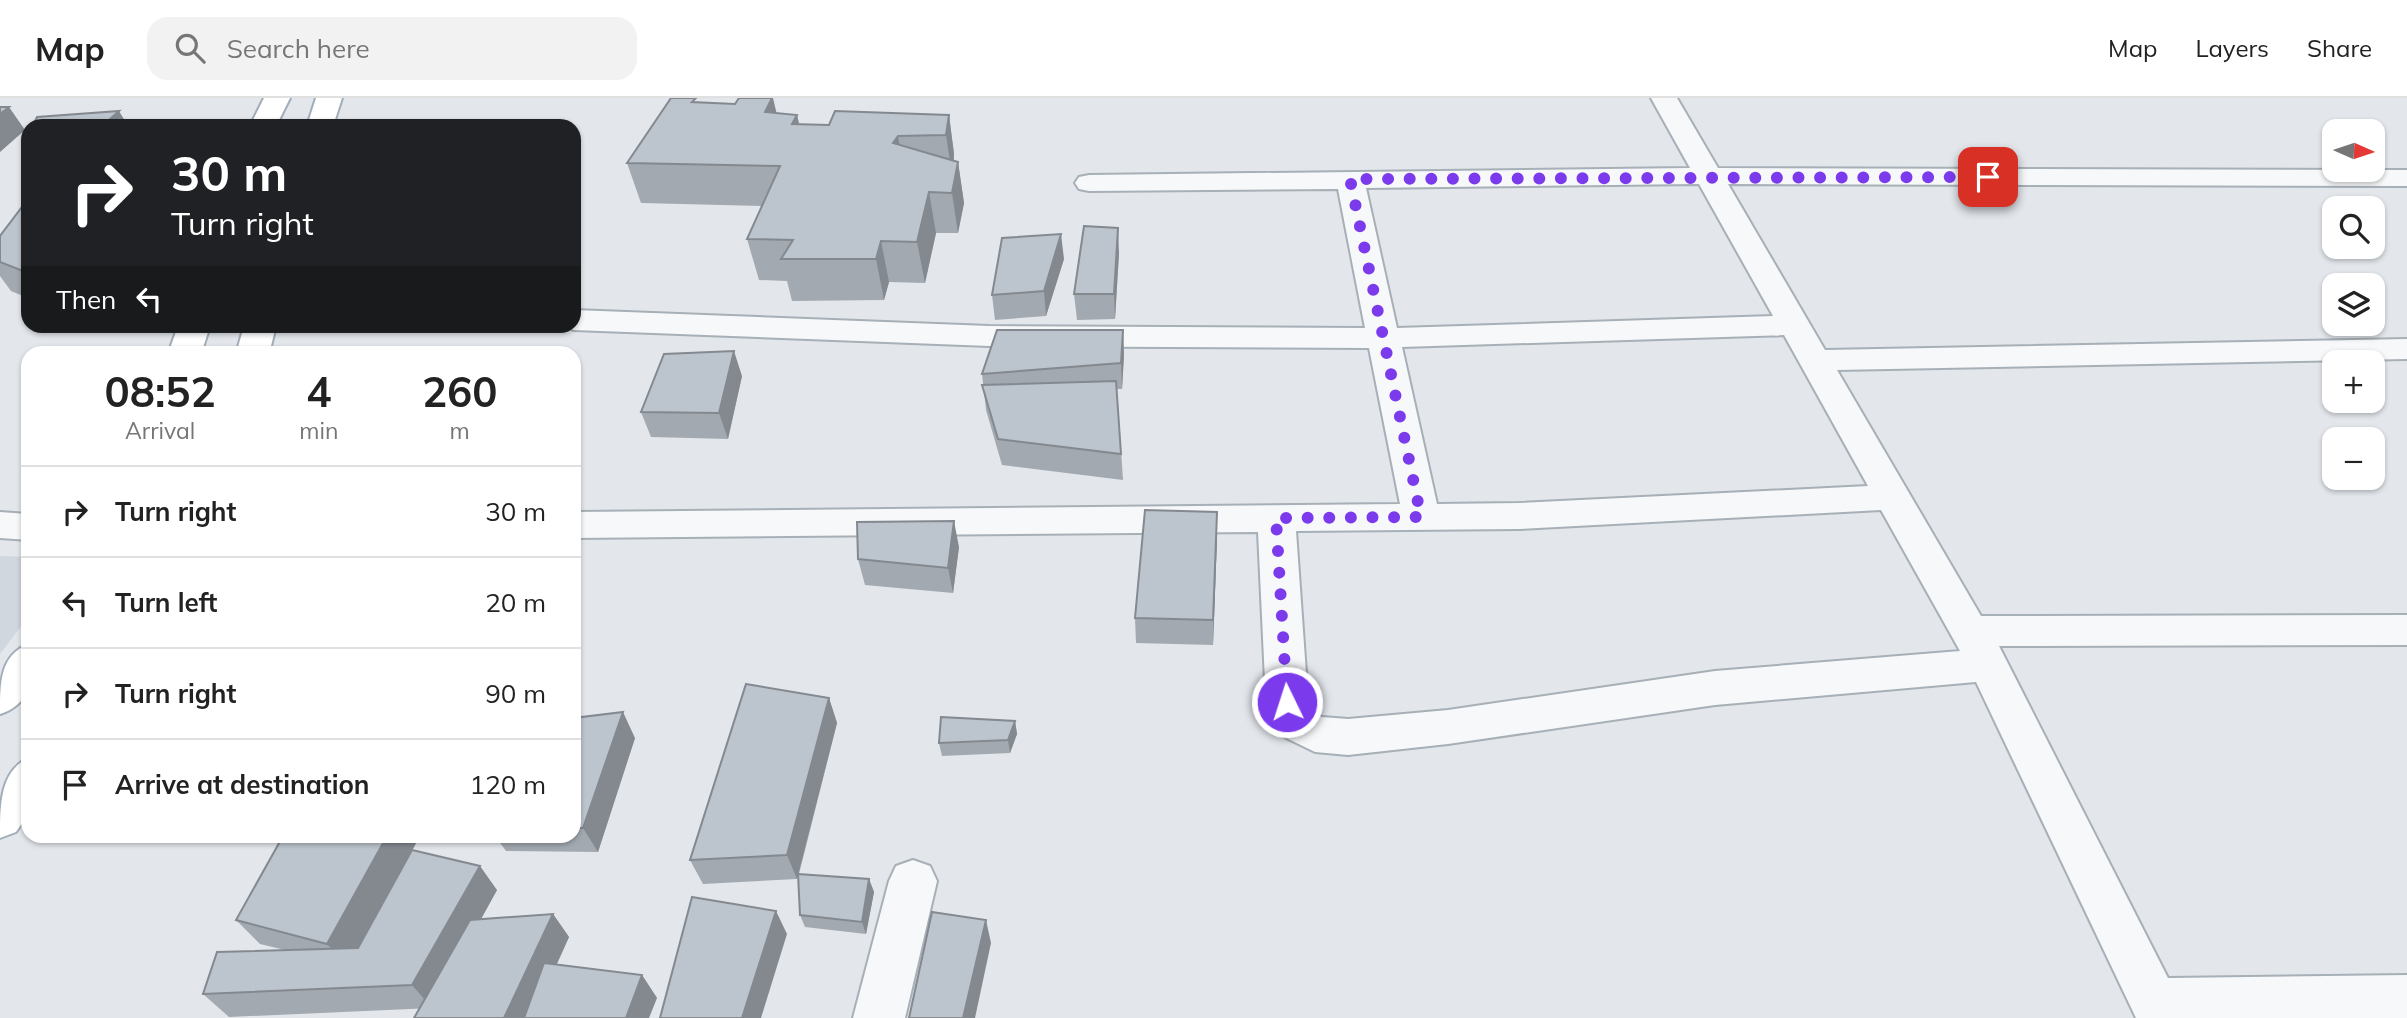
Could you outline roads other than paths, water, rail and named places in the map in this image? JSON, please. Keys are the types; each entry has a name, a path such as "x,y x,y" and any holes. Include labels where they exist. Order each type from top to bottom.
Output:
{"main road":[{"path":"266,119 277,98"},
{"path":"322,119 328,98"},
{"path":"0,818 21,787"}],"street":[{"path":"1664,98 1979,648 2158,1010 2407,999"},
{"path":"1089,184 1709,176 2407,178"},
{"path":"1350,179 1421,517"},
{"path":"581,320 989,336 1383,338 1794,325"},
{"path":"1814,360 2407,349"},
{"path":"581,525 1519,516 1892,497"},
{"path":"1276,518 1287,702 1295,723 1315,734 1360,736 1462,725 1979,648 2407,630"},
{"path":"0,525 21,526"},
{"path":"879,1018 913,881"}]}
